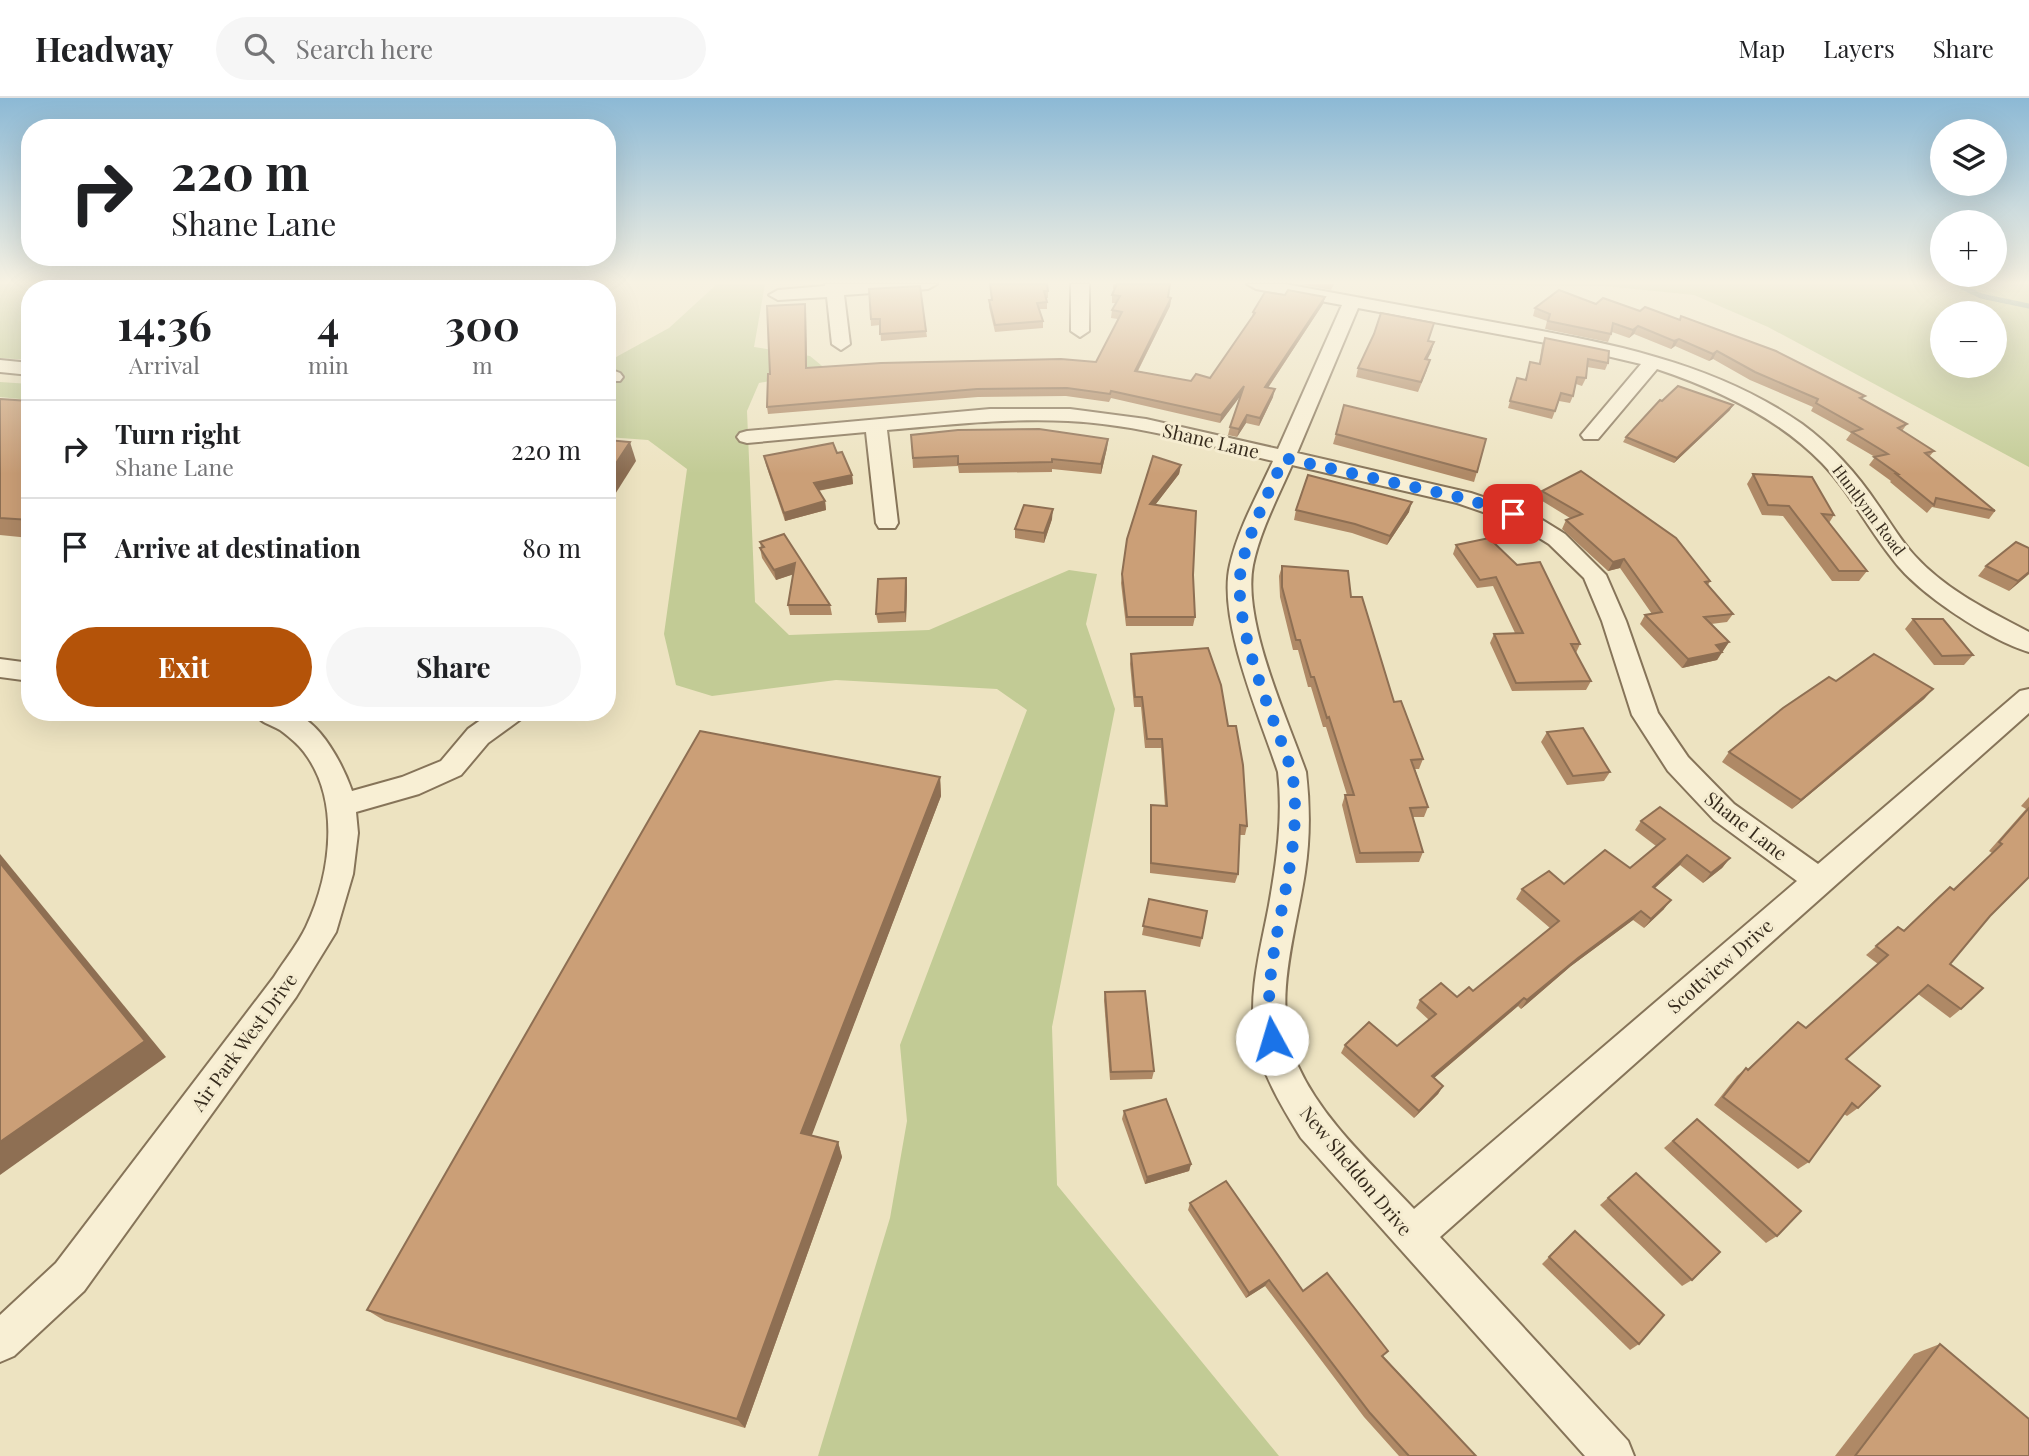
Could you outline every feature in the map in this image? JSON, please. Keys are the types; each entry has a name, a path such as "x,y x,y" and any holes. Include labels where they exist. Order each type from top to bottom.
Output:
{"street":[{"name":"New Sheldon Drive","path":"1332,347 1248,540 1241,567 1239,598 1243,627 1292,772 1296,795 1296,827 1290,876 1271,975 1269,1003 1272,1039 1290,1090 1314,1126 1613,1456"},
{"name":"Huntlynn Road","path":"1592,347 1653,362 1718,385 1762,407 1794,428 1836,466 1858,492 1895,546 1924,579 1951,598 2029,643"},
{"path":"1591,435 1653,362"},
{"path":"0,366 21,368"},
{"name":"Shane Lane","path":"747,436 990,415 1070,415 1146,425 1496,507 1530,522 1557,539 1574,553 1599,585 1645,715 1663,744 1695,784 1724,812 1818,880"},
{"path":"876,426 887,523"},
{"path":"0,668 21,671"},
{"name":"Scottview Drive","path":"1412,1236 2029,698"},
{"name":"Air Park West Drive","path":"0,1342 70,1278 285,987 320,932 338,874 343,833 340,805 330,769 312,743 285,721"},
{"path":"340,805 409,786 451,768 478,736 499,721"}],"green space":[{"path":"0,347 21,347 21,359 0,358"},
{"path":"634,347 756,347 810,356 827,370 759,383 747,411 755,602 789,635 929,630 1069,570 1097,574 1086,624 1115,709 1052,1027 1057,1185 1279,1456 818,1456 890,1218 907,1121 900,1045 1027,710 997,689 836,680 712,696 676,685 664,634 687,469 648,440 616,438 616,357"},
{"path":"1806,347 1930,347 1930,378 2007,378 2007,347 2029,347 2029,467"},
{"path":"0,382 21,383 21,399 0,397"}],"building":[{"path":"769,347 806,347 806,368 881,363 1061,359 1096,362 1104,347 1147,347 1135,371 1191,381 1196,374 1210,378 1231,347 1291,347 1265,387 1275,389 1260,418 1247,415 1239,429 1230,427 1244,386 1221,415 1111,391 1110,394 1067,388 977,389 767,407"},
{"path":"1368,347 1431,347 1425,359 1430,360 1421,382 1358,368"},
{"path":"1543,347 1591,347 1609,351 1608,363 1588,359 1586,378 1577,377 1573,396 1561,393 1555,411 1510,401 1517,378 1526,380 1530,362 1540,364"},
{"path":"1698,347 1766,347 1865,396 1860,398 1907,424 1898,428 1934,451 1925,453 1995,511 1936,498 1934,505 1874,457 1888,454 1852,432 1862,429 1816,403 1818,399 1755,372 1717,351 1713,354"},
{"path":"1678,386 1733,405 1677,458 1626,437 1660,400"},
{"path":"0,399 21,400 21,519 0,518"},
{"path":"1344,405 1486,439 1477,472 1336,434"},
{"path":"1039,429 1108,439 1101,464 1052,459 1052,462 958,464 958,456 913,458 911,435 958,430"},
{"path":"616,441 630,442 616,463"},
{"path":"833,443 837,453 842,452 852,475 814,483 825,501 784,513 764,456"},
{"path":"1153,456 1181,465 1150,504 1196,511 1193,575 1195,617 1127,617 1122,574 1127,539"},
{"path":"1581,471 1676,538 1710,581 1705,582 1733,614 1704,617 1729,642 1716,645 1722,652 1688,659 1645,615 1662,612 1624,559 1613,562 1566,520 1582,514 1542,491"},
{"path":"1753,474 1812,477 1834,515 1822,514 1867,571 1839,571 1789,506 1768,505"},
{"path":"1308,475 1412,502 1390,536 1355,524 1296,510"},
{"path":"1024,505 1053,509 1044,533 1015,529"},
{"path":"784,534 830,605 788,605 795,563 774,570 760,548 764,547 760,542"},
{"path":"1489,538 1517,565 1540,562 1580,644 1571,644 1591,681 1516,683 1494,634 1523,633 1496,577 1480,580 1456,545"},
{"path":"2016,542 2029,548 2029,572 2018,581 1986,566"},
{"path":"1282,566 1348,571 1351,597 1362,597 1394,702 1401,701 1423,759 1411,760 1428,807 1410,808 1423,852 1360,853 1345,795 1354,795 1329,717 1327,718 1314,677 1311,677 1300,640 1296,640 1282,587"},
{"path":"906,578 905,612 876,614 878,579"},
{"path":"1913,619 1943,619 1973,655 1942,656"},
{"path":"1208,648 1221,685 1228,726 1236,726 1243,765 1247,826 1240,825 1238,874 1151,863 1151,805 1167,806 1162,739 1147,739 1142,697 1135,697 1131,654"},
{"path":"1874,654 1933,689 1801,800 1729,752 1783,708 1829,677 1836,681"},
{"path":"1583,728 1610,772 1573,776 1547,732"},
{"path":"700,731 940,777 801,1133 838,1142 737,1419 367,1310"},
{"path":"1660,807 1730,858 1711,873 1687,855 1653,887 1671,900 1651,919 1641,911 1527,1000 1524,998 1432,1076 1443,1086 1419,1111 1345,1045 1369,1022 1397,1046 1436,1014 1420,1000 1441,983 1457,997 1469,987 1473,991 1559,921 1522,889 1549,871 1564,884 1605,850 1630,868 1665,839 1641,821"},
{"path":"2029,808 2029,877 1990,916 1950,964 1983,988 1961,1009 1928,985 1846,1059 1880,1086 1858,1108 1852,1103 1809,1162 1723,1097 1746,1068 1748,1070 1798,1022 1806,1028 1888,955 1876,946 1898,927 1904,931 1950,887 1954,890 2002,844 1999,842"},
{"path":"0,863 145,1041 0,1142"},
{"path":"1149,899 1207,911 1202,938 1143,926"},
{"path":"1145,991 1154,1071 1111,1072 1105,992"},
{"path":"1166,1099 1191,1164 1147,1177 1124,1111"},
{"path":"1697,1119 1801,1211 1777,1236 1673,1141"},
{"path":"1636,1173 1720,1252 1692,1280 1608,1198"},
{"path":"1226,1181 1303,1291 1327,1273 1388,1351 1382,1356 1476,1456 1409,1456 1370,1413 1269,1280 1249,1293 1190,1203"},
{"path":"1575,1231 1664,1315 1639,1344 1549,1257"},
{"path":"1940,1344 2029,1419 2029,1456 1855,1456"}],"route":[{"path":"1272,1039 1269,1003 1271,975 1290,876 1296,827 1296,795 1292,772 1243,627 1239,598 1241,567 1248,540 1284,458 1463,498 1513,514"}]}
